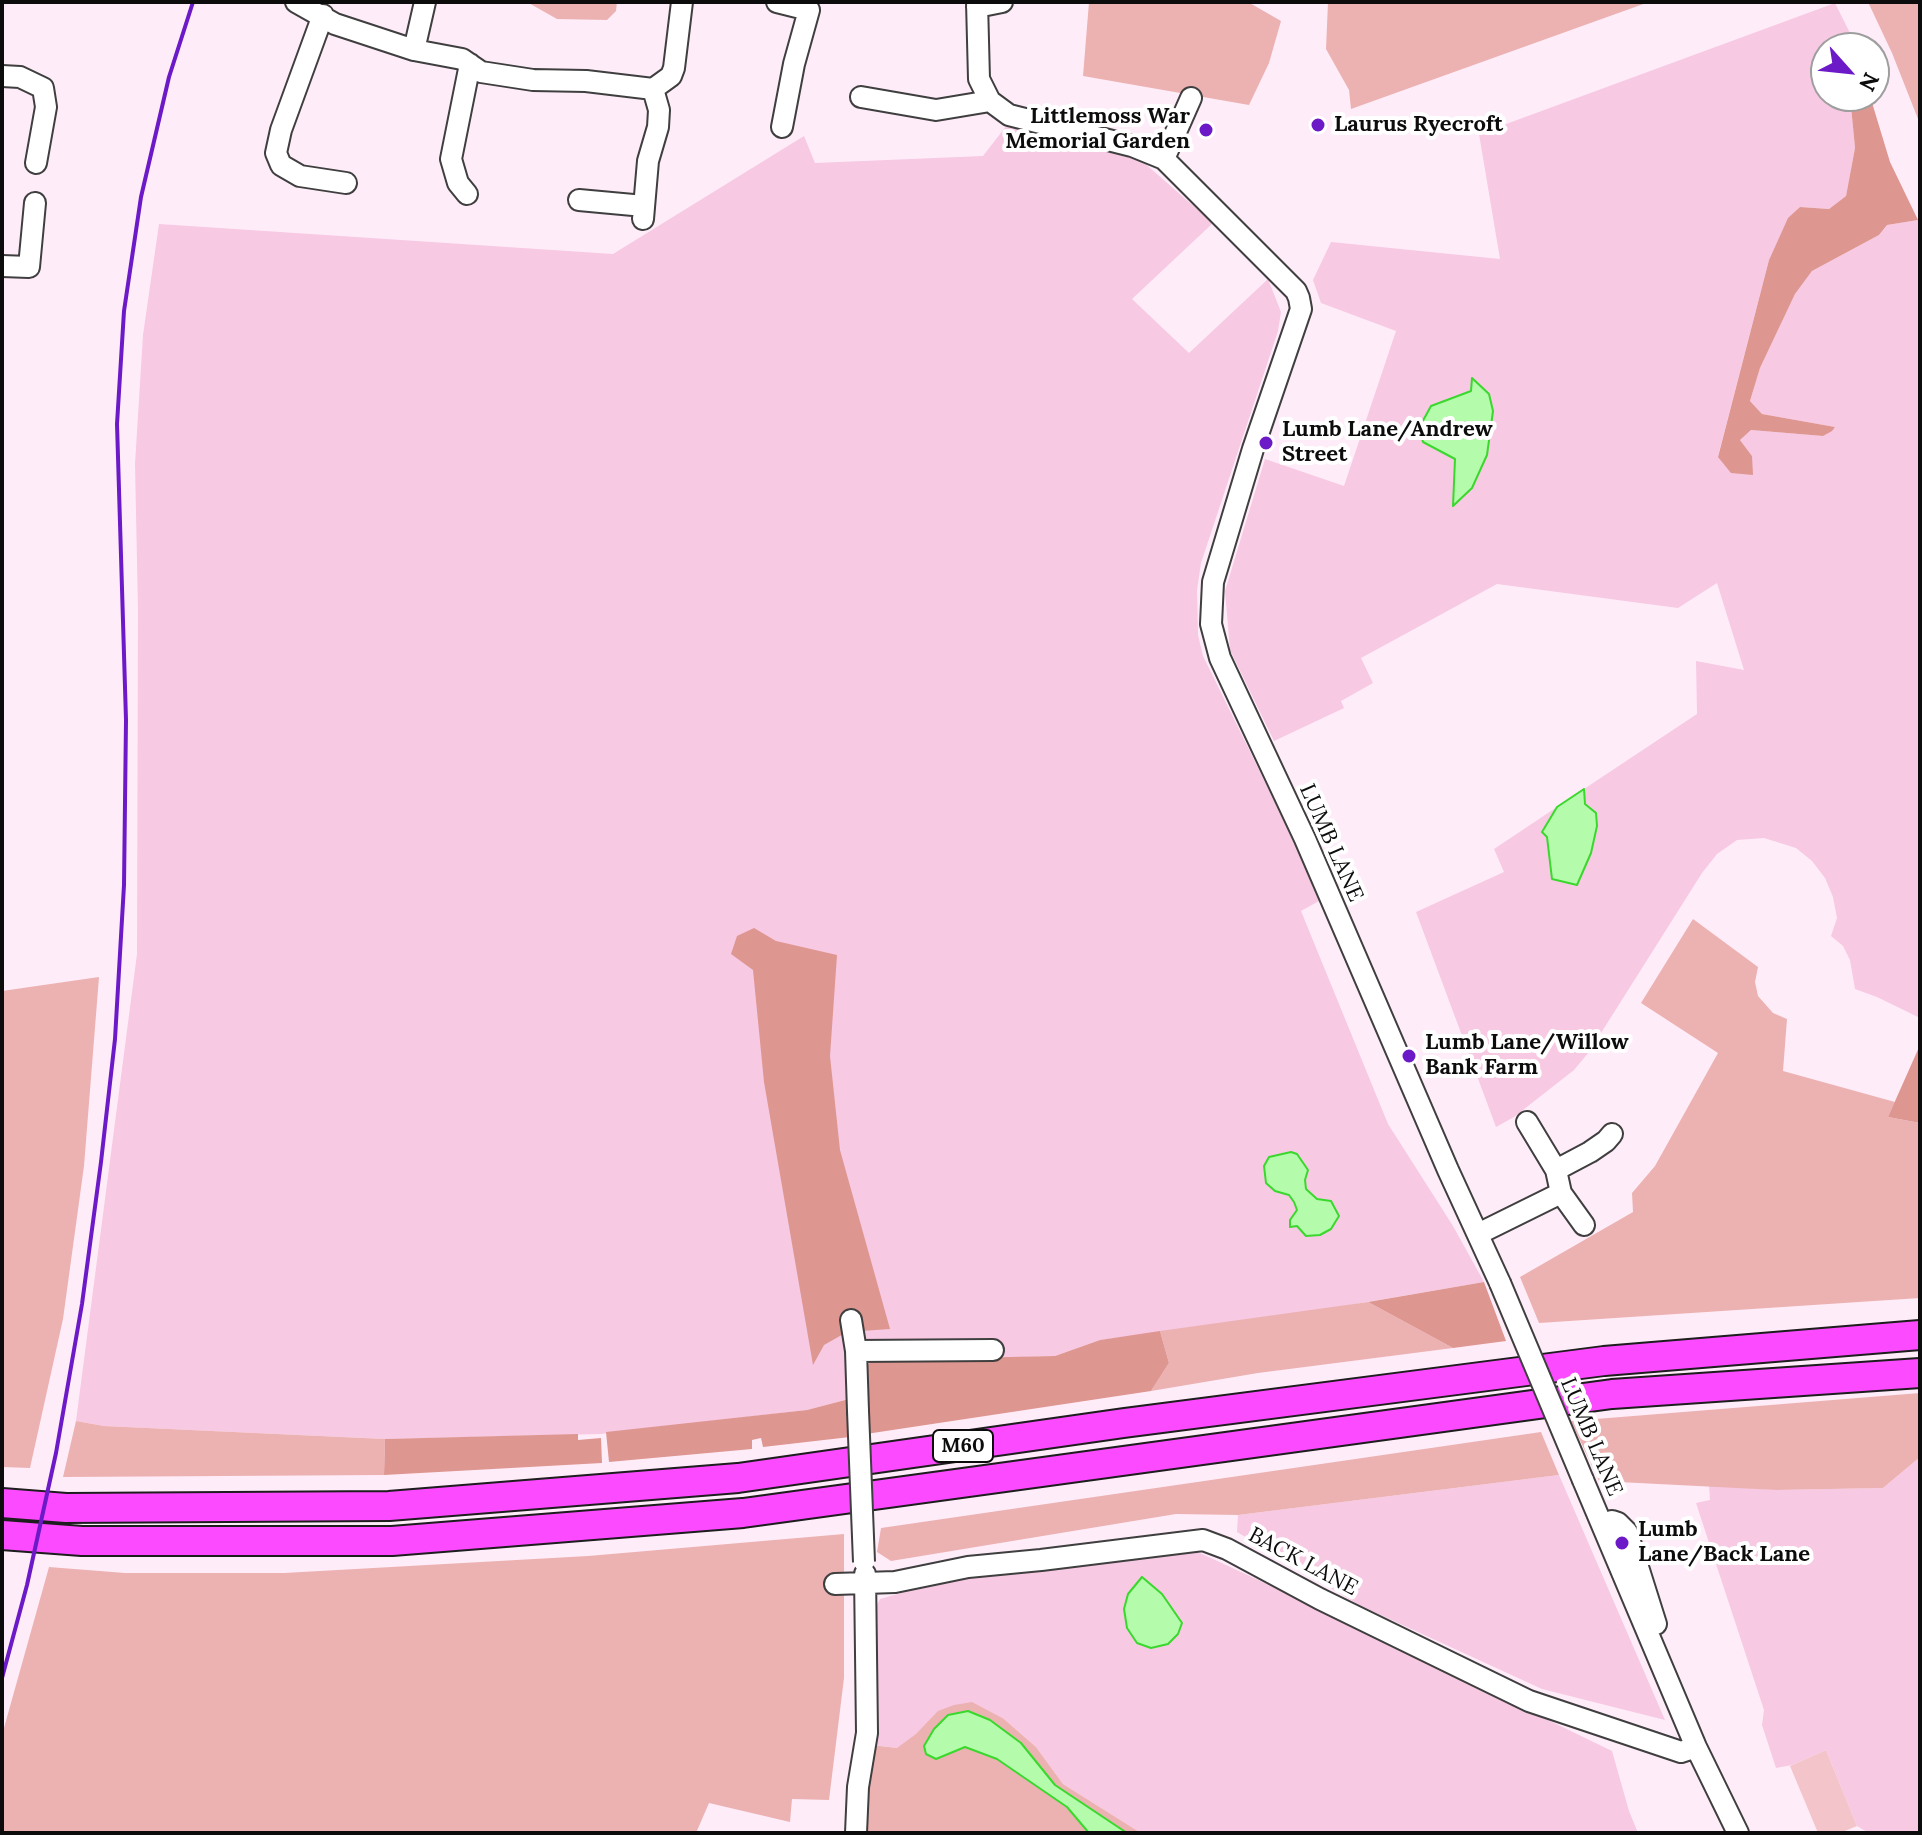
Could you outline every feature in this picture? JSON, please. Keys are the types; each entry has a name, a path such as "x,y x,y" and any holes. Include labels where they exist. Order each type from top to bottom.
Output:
{"highway":[{"name":"M60","path":"2,1503 66,1508 389,1506 738,1478 1124,1423 1604,1361 1920,1335"},
{"name":"M60","path":"2,1535 82,1541 392,1541 728,1514 1612,1394 1920,1373"}],"street":[{"path":"296,2 347,28 414,50 462,59 475,68 533,80 586,81 653,89 671,76 674,68 682,2"},
{"path":"414,50 425,2"},
{"path":"777,2 818,12 794,64 782,127"},
{"path":"861,97 936,110 990,101 979,79 977,4 1002,2"},
{"path":"323,15 277,141 276,153 281,165 300,176 346,183"},
{"path":"467,194 458,183 451,159 475,68"},
{"path":"2,76 20,77 43,88 46,107 36,163"},
{"path":"579,200 643,213 648,161 658,127 659,110 653,89"},
{"path":"1164,159 1191,98"},
{"name":"LUMB LANE","path":"990,101 1009,115 1132,146 1164,159 1296,291 1301,309 1253,449 1213,582 1211,624 1220,658 1486,1230 1500,1283 1696,1747 1738,1833"},
{"path":"2,266 36,272 35,203"},
{"path":"1527,1122 1556,1170 1561,1193 1584,1225"},
{"path":"1556,1170 1590,1152 1612,1134"},
{"path":"1486,1230 1561,1193"},
{"path":"851,1320 856,1351 867,1733 858,1787 856,1833"},
{"path":"856,1351 993,1350"},
{"name":"BACK LANE","path":"835,1584 895,1582 968,1567 1203,1540 1237,1554 1320,1599 1529,1701 1681,1752 1696,1747"}],"shaded area":[{"path":"527,2 617,2 616,11 607,20 557,19"},
{"path":"1089,2 1248,2 1281,21 1269,63 1249,105 1083,76"},
{"path":"1328,2 1649,2 1351,109 1349,90 1326,49"},
{"path":"1868,2 1920,2 1920,124 1890,49 1890,32 1882,32"},
{"path":"1835,3 1850,32 1810,32 1810,112 1852,112 1855,148 1846,196 1829,209 1800,207 1788,219 1769,260 1718,456 1752,475 1752,456 1740,440 1751,430 1823,436 1835,427 1762,414 1750,401 1760,368 1795,294 1812,271 1879,235 1887,225 1918,220 1920,224 1920,1018 1855,989 1850,960 1843,946 1831,936 1837,918 1833,897 1825,878 1812,861 1796,848 1764,838 1737,840 1717,854 1702,873 1589,1052 1574,1070 1514,1117 1496,1127 1416,912 1504,872 1494,849 1557,807 1542,831 1547,837 1552,878 1577,884 1591,853 1597,826 1585,804 1584,789 1697,714 1696,661 1744,670 1717,583 1678,608 1497,584 1361,658 1373,683 1341,701 1344,708 1274,741 1230,650 1225,591 1265,459 1344,486 1396,331 1321,303 1313,280 1331,242 1500,259 1479,134"},
{"path":"1852,112 1875,112 1890,162 1918,220 1887,225 1879,235 1812,271 1795,294 1760,368 1750,401 1762,414 1835,427 1823,436 1751,430 1740,440 1752,456 1753,475 1731,473 1718,457 1769,260 1788,218 1800,207 1829,209 1846,196 1855,148"},
{"path":"1007,125 1142,161 1213,223 1132,299 1189,353 1268,279 1281,312 1278,331 1201,563 1197,590 1198,635 1203,656 1296,845 1319,901 1301,911 1388,1124 1453,1226 1484,1282 1291,1315 1100,1340 1055,1356 966,1359 807,1410 601,1434 385,1439 104,1426 76,1421 137,954 138,610 135,464 143,335 159,224 613,254 804,136 815,163 983,156"},
{"path":"1472,378 1489,394 1493,411 1487,455 1472,488 1453,506 1455,459 1423,442 1419,428 1431,406 1471,391"},
{"path":"1584,789 1585,804 1596,813 1597,826 1591,853 1577,885 1552,879 1547,837 1542,832 1557,807"},
{"path":"1693,919 1758,967 1755,982 1758,996 1773,1013 1787,1019 1783,1071 1895,1102 1888,1117 1920,1123 1920,1298 1539,1323 1520,1277 1633,1212 1632,1193 1655,1166 1718,1053 1641,1003"},
{"path":"754,928 776,941 837,955 830,1056 840,1150 890,1329 847,1332 824,1345 813,1365 764,1082 753,970 731,954 737,936"},
{"path":"99,977 84,1166 63,1319 30,1468 2,1467 2,991"},
{"path":"1920,1045 1920,1123 1888,1117"},
{"path":"1291,1152 1297,1154 1308,1170 1306,1189 1317,1199 1331,1201 1339,1216 1331,1229 1320,1235 1306,1236 1297,1226 1290,1227 1290,1220 1297,1210 1294,1202 1289,1195 1275,1191 1266,1183 1264,1166 1269,1157"},
{"path":"1484,1282 1506,1341 1453,1348 1368,1302"},
{"path":"1368,1302 1453,1348 1258,1373 1151,1391 1169,1363 1160,1331"},
{"path":"1160,1331 1169,1363 1151,1391 866,1434 864,1368 873,1360 1055,1356 1100,1340"},
{"path":"1920,1393 1920,1457 1883,1488 1776,1490 1599,1481 1571,1421"},
{"path":"849,1399 850,1437 763,1447 761,1438 752,1440 752,1449 609,1462 606,1432 807,1410"},
{"path":"76,1421 104,1426 385,1439 384,1475 63,1477"},
{"path":"1541,1432 1559,1475 1238,1515 1176,1514 891,1561 877,1552 881,1528"},
{"path":"578,1434 578,1440 601,1438 602,1463 384,1475 385,1439"},
{"path":"1920,1457 1920,1833 1869,1833 1857,1826 1826,1750 1792,1765 1776,1768 1762,1725 1764,1710 1696,1503 1710,1500 1709,1485 1776,1490 1883,1488"},
{"path":"1559,1475 1665,1720 1542,1689 1359,1605 1237,1532 1238,1515"},
{"path":"844,1534 844,1678 829,1800 792,1799 790,1822 709,1803 696,1833 2,1833 2,1735 49,1567 125,1573 284,1573 588,1556"},
{"path":"1187,1547 1612,1751 1638,1833 1141,1833 1063,1784 1036,1747 1004,1719 920,1737 897,1748 871,1745 869,1620 880,1599 950,1579"},
{"path":"1142,1577 1162,1594 1182,1623 1178,1634 1168,1644 1151,1648 1137,1643 1127,1628 1124,1609 1128,1594"},
{"path":"972,1702 1004,1719 1036,1747 1063,1784 1141,1833 1127,1833 1055,1785 1021,1743 990,1720 936,1759 965,1747 997,1759 1067,1807 1089,1833 867,1833 871,1745 897,1748 938,1711"},
{"path":"968,1711 990,1720 1021,1743 1055,1785 1127,1833 1089,1833 1067,1807 997,1759 965,1747 936,1759 926,1754 924,1746 934,1729 948,1715"},
{"path":"1826,1750 1857,1826 1840,1833 1818,1833 1790,1766"}],"railway":[{"path":"2,1678 27,1585 56,1453 82,1304 101,1162 115,1039 124,885 126,720 117,424 124,311 141,197 169,77 193,2"}],"place":[{"name":"Laurus Ryecroft","path":"1318,125"},
{"name":"Littlemoss War Memorial Garden","path":"1206,130"},
{"name":"Lumb Lane/Andrew Street","path":"1266,443"},
{"name":"Lumb Lane/Willow Bank Farm","path":"1409,1056"},
{"name":"Lumb Lane/Back Lane","path":"1622,1543"}]}
